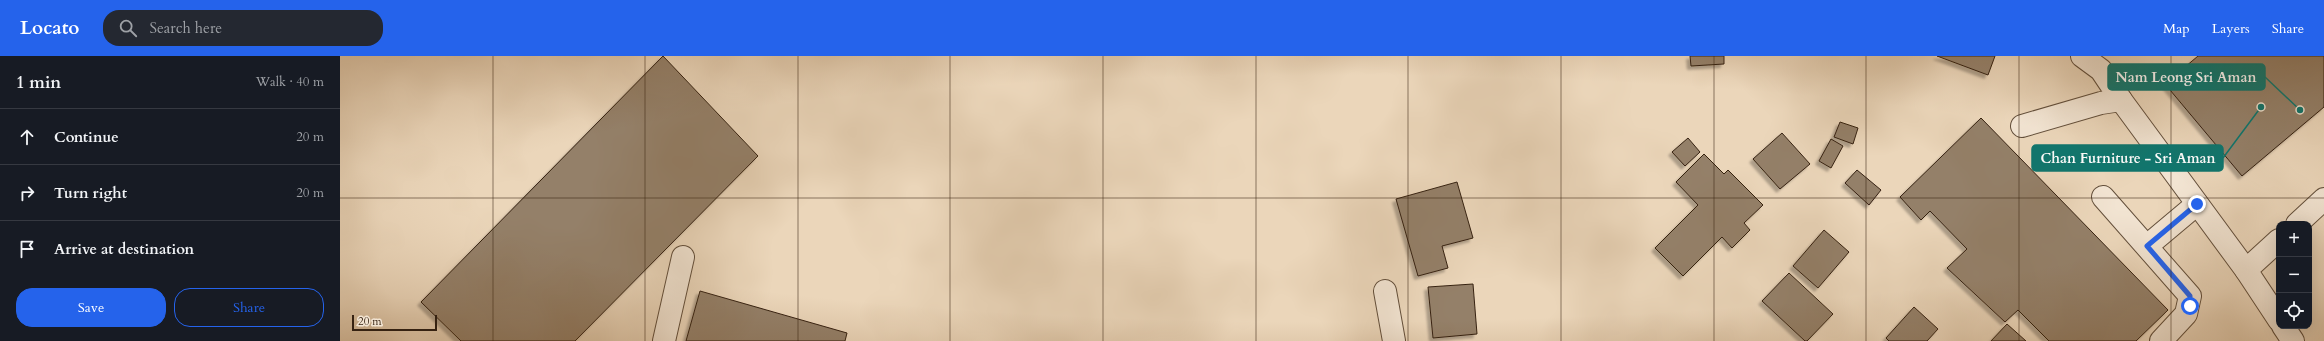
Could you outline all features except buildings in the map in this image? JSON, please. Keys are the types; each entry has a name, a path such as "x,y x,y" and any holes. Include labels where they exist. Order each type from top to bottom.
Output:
{"street":[{"path":"2082,56 2101,70 2121,100 2246,270 2276,315"},
{"path":"2022,126 2101,103 2121,100"},
{"path":"2103,197 2190,296 2186,314 2161,341"},
{"path":"2300,221 2324,200"},
{"path":"2147,246 2197,204"},
{"path":"2246,270 2276,243"},
{"path":"664,341 683,257"},
{"path":"1385,291 1394,341"},
{"path":"2285,329 2293,341"}],"place":[{"name":"Chan Furniture - Sri Aman","path":"2261,107"},
{"name":"Nam Leong Sri Aman","path":"2300,110"}],"route":[{"path":"2190,306 2190,296 2147,246 2197,204"}]}
